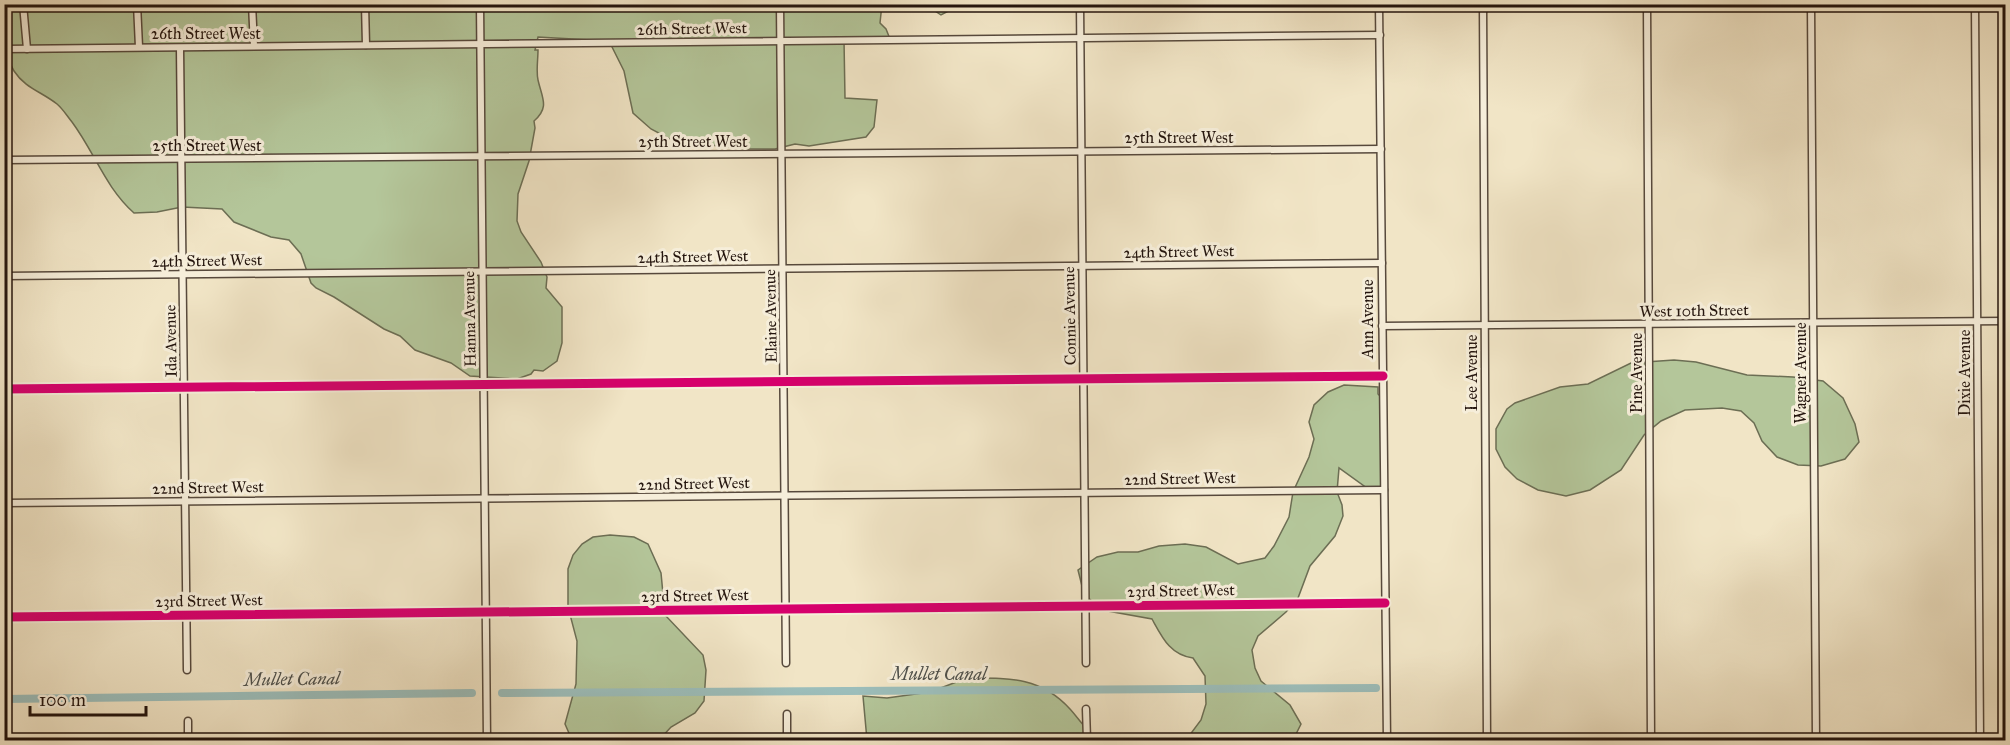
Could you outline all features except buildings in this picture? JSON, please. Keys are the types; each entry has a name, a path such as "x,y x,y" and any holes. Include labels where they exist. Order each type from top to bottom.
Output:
{"street":[{"path":"23,4 27,49"},
{"path":"137,4 140,47"},
{"path":"252,4 254,46"},
{"path":"365,4 366,45"},
{"name":"Hanna Avenue","path":"480,4 487,741"},
{"name":"Elaine Avenue","path":"780,4 786,663"},
{"name":"Connie Avenue","path":"1080,4 1086,663"},
{"name":"Ann Avenue","path":"1379,4 1387,741"},
{"name":"Lee Avenue","path":"1483,4 1486,741"},
{"name":"Pine Avenue","path":"1647,4 1651,741"},
{"name":"Wagner Avenue","path":"1811,4 1816,741"},
{"name":"Dixie Avenue","path":"1975,4 1980,741"},
{"name":"26th Street West","path":"4,49 1380,35"},
{"name":"Ida Avenue","path":"180,48 187,670"},
{"name":"25th Street West","path":"4,160 1381,148"},
{"name":"24th Street West","path":"4,276 1382,263"},
{"name":"West 10th Street","path":"1382,326 2006,321"},
{"path":"4,389 1383,376"},
{"name":"22nd Street West","path":"4,502 1384,490"},
{"name":"23rd Street West","path":"4,617 1385,603"},
{"path":"1086,709 1087,741"},
{"path":"787,714 787,741"},
{"path":"188,721 188,741"}],"green space":[{"path":"15,4 882,4 880,23 886,29 890,39 844,40 845,98 877,100 874,127 866,137 809,146 795,144 775,149 746,149 683,142 670,139 651,129 633,113 624,71 609,41 538,37 535,50 538,50 537,77 544,102 542,111 534,121 535,128 529,161 518,194 517,221 521,232 541,262 547,277 546,288 562,307 562,343 557,361 543,371 534,370 531,374 517,379 470,376 451,363 415,350 400,336 384,329 316,288 311,283 301,254 289,240 271,237 234,222 222,209 182,207 157,212 134,213 115,192 63,110 23,82 10,64 6,37 11,11"},
{"path":"926,5 960,5 941,15"},
{"path":"1674,360 1696,362 1747,375 1823,381 1843,398 1855,424 1859,442 1845,459 1821,466 1798,465 1777,457 1762,441 1754,423 1741,411 1722,408 1685,410 1661,421 1644,435 1621,470 1590,490 1566,496 1538,490 1517,479 1505,467 1496,449 1496,429 1507,409 1515,403 1560,387 1588,384 1631,363"},
{"path":"1344,385 1378,387 1378,394 1381,397 1385,493 1367,488 1339,468 1337,492 1343,516 1335,536 1310,566 1298,598 1286,612 1258,636 1252,650 1255,668 1261,681 1290,705 1301,724 1294,738 1281,740 1186,740 1201,720 1206,704 1205,676 1193,658 1178,653 1168,644 1152,619 1102,610 1084,594 1078,570 1097,557 1118,552 1138,552 1159,546 1185,544 1206,547 1238,564 1265,558 1289,517 1293,492 1309,457 1314,439 1309,422 1314,405 1328,392"},
{"path":"610,535 634,537 648,544 661,573 665,615 703,655 706,670 704,701 695,713 671,727 659,740 572,740 565,724 576,684 577,641 568,607 568,569 573,555 582,544 593,537"},
{"path":"967,678 1009,679 1047,690 1059,698 1098,740 867,740 863,696 887,698 930,692"}],"waterway":[{"name":"Mullet Canal","path":"502,693 1376,688"},
{"name":"Mullet Canal","path":"4,699 472,693"}],"cycle path":[{"path":"4,389 1383,376"},
{"path":"4,617 1385,603"}]}
